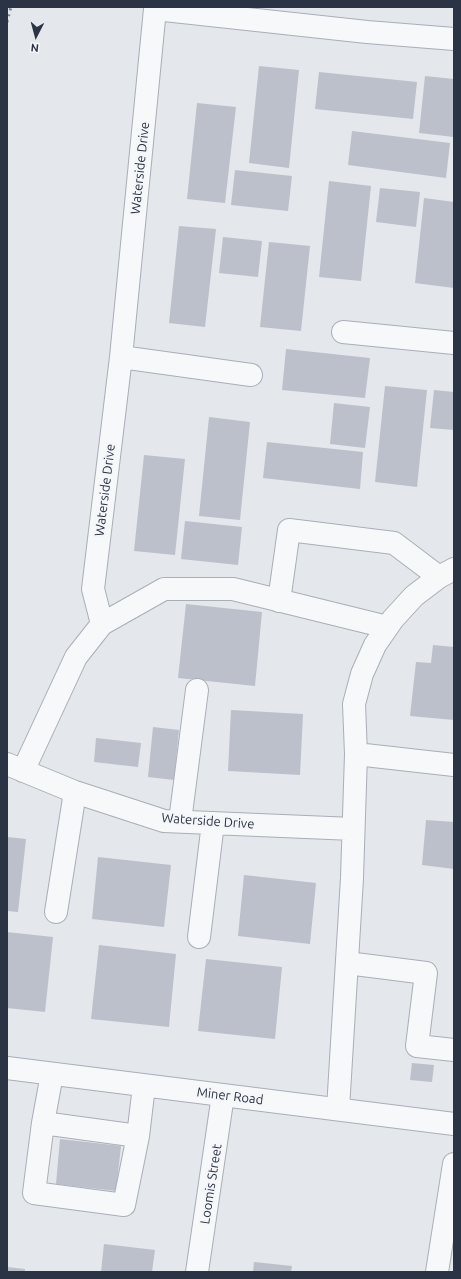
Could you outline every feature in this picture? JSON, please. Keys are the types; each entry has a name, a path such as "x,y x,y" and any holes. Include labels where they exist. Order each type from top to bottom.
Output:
{"street":[{"name":"Waterside Drive","path":"102,624 93,589 121,357 156,9 367,32 454,39"},
{"path":"343,332 454,343"},
{"path":"121,357 251,374"},
{"path":"280,601 288,530 394,543 449,573 414,596 387,627 375,645 362,674 354,704 356,754 352,878 338,1109"},
{"name":"Waterside Drive","path":"353,829 164,821 74,792 15,768 76,657 102,624 164,589 233,589 387,627"},
{"path":"180,821 197,690"},
{"path":"356,754 454,765"},
{"path":"56,912 74,792"},
{"path":"199,937 213,823"},
{"path":"347,963 426,973 417,1046 454,1050"},
{"name":"Miner Road","path":"7,1068 454,1124"},
{"path":"52,1074 43,1123 34,1193 124,1205 138,1136 144,1086"},
{"name":"Loomis Street","path":"197,1272 223,1096"},
{"path":"43,1123 138,1136"},
{"path":"437,1272 454,1164"}],"building":[{"path":"259,66 299,70 289,168 249,163"},
{"path":"319,72 417,82 413,119 315,109"},
{"path":"425,76 454,79 454,137 419,133"},
{"path":"197,103 236,107 225,203 187,199"},
{"path":"352,131 450,143 446,178 348,165"},
{"path":"235,170 292,176 288,211 231,205"},
{"path":"329,181 371,186 361,281 319,277"},
{"path":"380,188 420,192 416,227 376,222"},
{"path":"424,198 454,202 454,288 415,283"},
{"path":"179,226 216,229 205,327 169,323"},
{"path":"223,237 262,241 258,277 219,273"},
{"path":"269,242 310,246 301,331 260,327"},
{"path":"286,349 370,358 365,398 282,390"},
{"path":"385,386 427,390 417,487 375,482"},
{"path":"434,390 454,392 454,430 430,428"},
{"path":"334,403 370,407 365,448 330,444"},
{"path":"209,417 250,422 240,520 199,516"},
{"path":"267,442 363,452 360,489 263,478"},
{"path":"144,455 185,459 175,555 134,551"},
{"path":"185,521 242,527 238,565 181,559"},
{"path":"186,604 262,612 255,686 178,678"},
{"path":"433,645 454,647 454,720 410,716 416,662 431,663"},
{"path":"231,710 303,714 300,775 228,771"},
{"path":"153,727 179,730 174,780 148,777"},
{"path":"96,738 141,743 138,767 94,762"},
{"path":"426,820 454,822 454,869 422,865"},
{"path":"7,837 26,839 18,912 7,911"},
{"path":"98,857 171,865 164,927 92,919"},
{"path":"244,875 316,883 310,944 238,936"},
{"path":"7,932 53,937 45,1012 7,1008"},
{"path":"99,945 176,954 169,1027 91,1019"},
{"path":"206,959 282,967 275,1039 198,1031"},
{"path":"412,1063 434,1065 432,1082 410,1080"},
{"path":"60,1139 121,1146 116,1191 56,1184"},
{"path":"104,1244 155,1250 152,1272 101,1272"},
{"path":"254,1262 292,1266 291,1272 253,1272"},
{"path":"7,1267 25,1269 25,1272 7,1272"}],"railway":[{"path":"7,22 11,7"}]}
